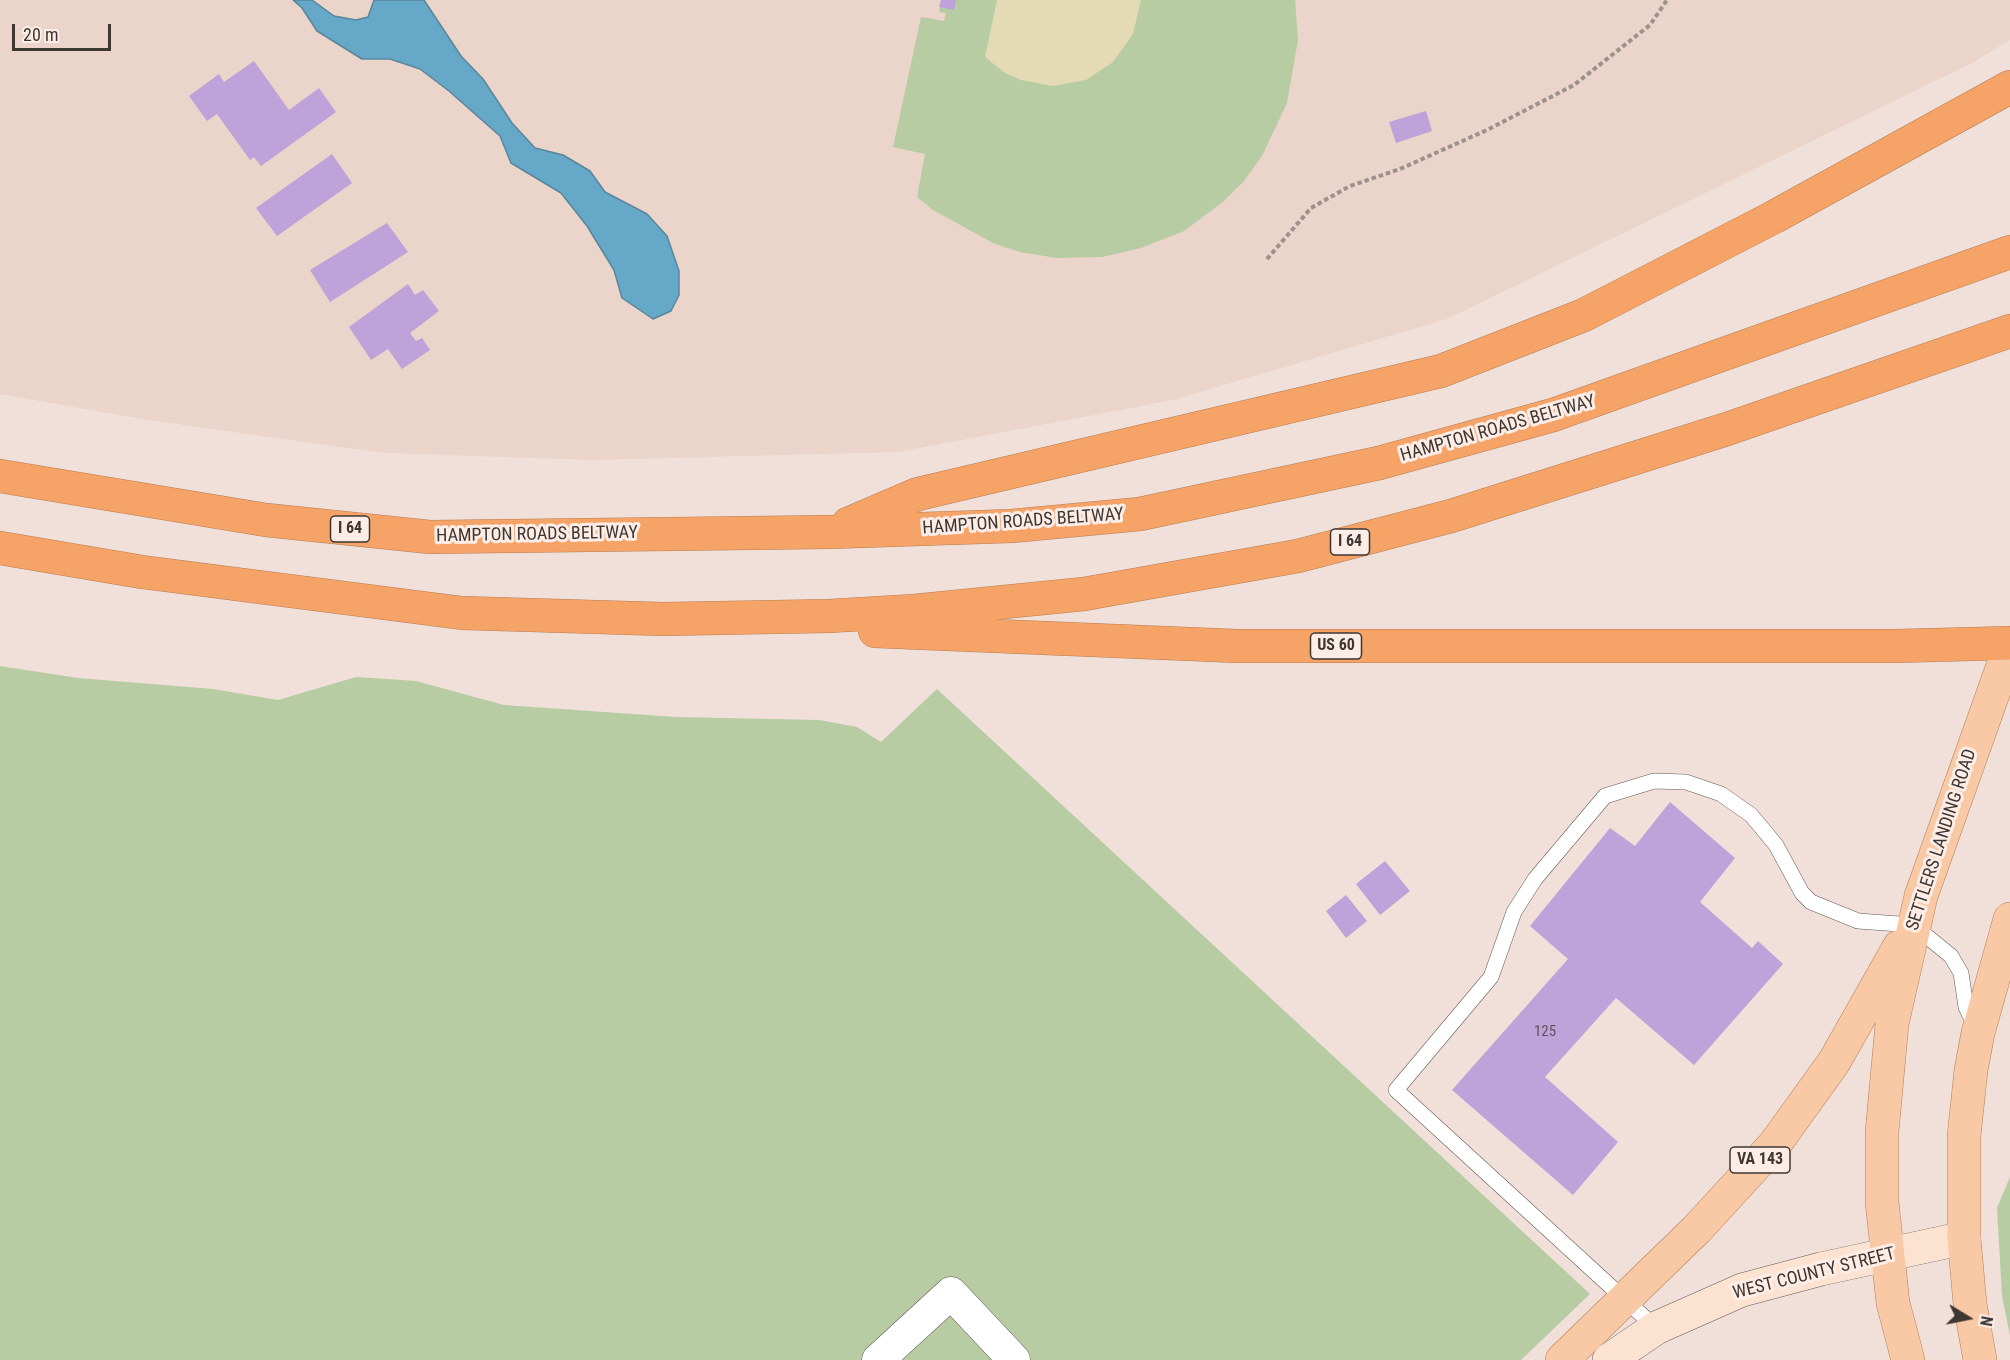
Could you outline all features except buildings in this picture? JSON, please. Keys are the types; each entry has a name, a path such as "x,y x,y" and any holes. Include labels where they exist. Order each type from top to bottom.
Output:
{"highway":[{"path":"830,532 918,494 1441,371 1584,315 1774,217 2010,87"},
{"name":"HAMPTON ROADS BELTWAY","path":"0,476 266,520 430,537 830,532 1012,526 1140,514 1379,463 1553,415 1760,344 2010,252"},
{"name":"I 64","path":"0,548 142,572 462,613 663,619 914,611 1061,597 1195,576 1299,556 1451,516 1605,470 2010,330"},
{"path":"0,570 142,572"},
{"name":"US 60","path":"663,619 951,635 1238,646 2010,645"}],"main road":[{"name":"SETTLERS LANDING ROAD","path":"1908,1360 1893,1303 1882,1202 1882,1132 1892,1024 1913,925 1937,845 2010,645"},
{"path":"1980,1360 1970,1304 1964,1238 1964,1136 1971,1070 1978,1033 2010,919"},
{"name":"VA 143","path":"1562,1360 1697,1229 1775,1144 1834,1062 1913,925"},
{"name":"WEST COUNTY STREET","path":"1609,1360 1656,1328 1720,1299 1769,1281 1964,1238"}],"street":[{"path":"878,1360 951,1293 1014,1360"}],"lane":[{"path":"1656,1328 1396,1090 1491,977 1514,912 1534,879 1605,796 1654,781 1686,783 1721,794 1751,815 1776,845 1802,893 1811,902 1858,921 1913,925 1951,956 1961,973 1966,1007 1978,1033"}],"path":[{"path":"1267,259 1311,208 1350,186 1400,170 1489,129 1574,85 1650,25 1667,0"}],"shaded area":[{"path":"0,0 2010,0 2010,40 1972,63 1447,319 1173,400 898,452 593,460 384,453 148,420 0,394"}],"green space":[{"path":"941,0 1295,0 1298,40 1287,103 1262,156 1243,182 1224,201 1184,231 1141,248 1102,257 1057,258 1020,252 995,244 933,210 917,197 925,154 893,147 921,17 944,21 946,13 939,12"},
{"path":"0,666 78,678 213,689 278,700 356,677 416,681 504,705 676,717 819,720 857,727 881,742 937,689 1590,1294 1521,1360 0,1360"},
{"path":"2010,1177 2010,1335 2002,1296 1997,1208"}],"sand":[{"path":"997,0 1141,0 1133,34 1113,62 1086,80 1053,86 1021,80 1005,73 985,57"}],"water":[{"path":"293,0 312,0 334,16 356,20 368,17 374,0 424,0 461,56 483,79 512,123 535,148 563,155 590,171 605,192 647,214 667,236 679,271 679,295 671,311 653,319 622,298 614,270 587,226 561,193 511,163 500,136 449,91 420,69 390,59 362,59 317,31 302,8"}]}
